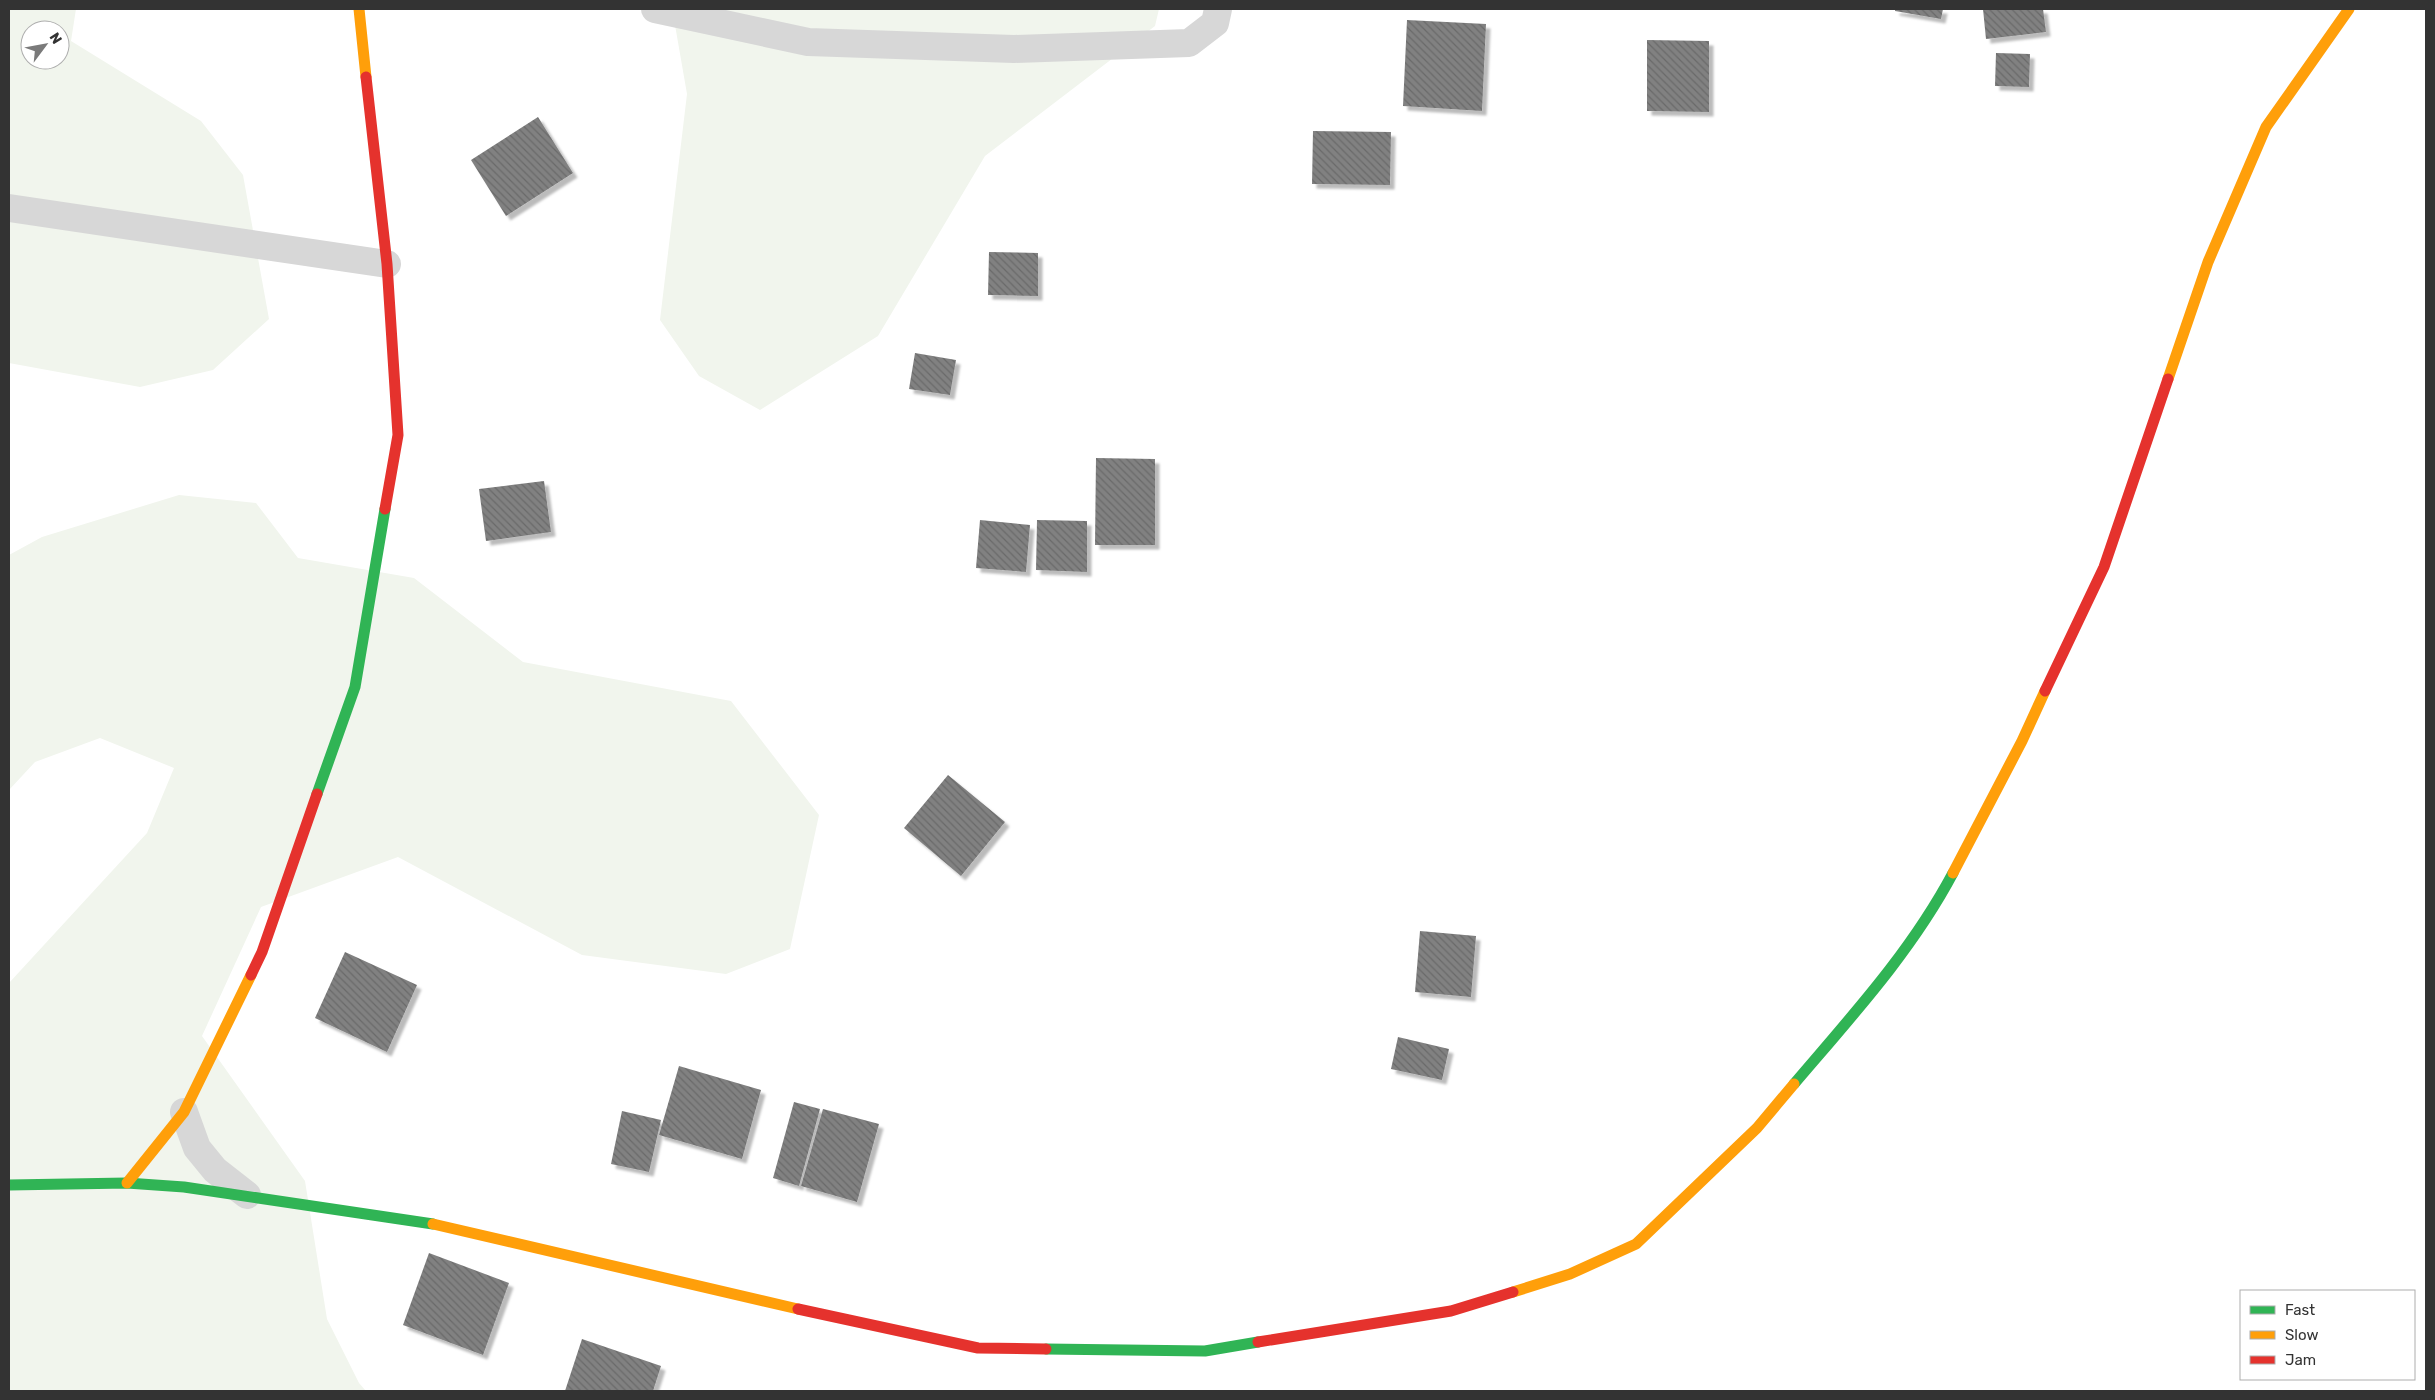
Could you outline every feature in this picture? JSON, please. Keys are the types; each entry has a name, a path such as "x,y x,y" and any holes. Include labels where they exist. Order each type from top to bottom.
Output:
{"street":[{"path":"128,1183 184,1112 262,952 355,687 398,435 387,264 359,9"},
{"path":"655,9 808,42 1014,49 1189,43 1215,24 1218,9"},
{"path":"9,1185 128,1183 184,1187 423,1222 708,1289 978,1348 1205,1351 1452,1311 1570,1274 1636,1244 1757,1128 1892,968 1934,906 2022,742 2104,567 2208,262 2266,127 2349,9"},
{"path":"9,208 387,264"},
{"path":"184,1112 197,1148 215,1170 247,1195"}],"shaded area":[{"path":"9,9 76,9 71,41 201,121 243,175 269,319 213,370 140,387 9,363"},
{"path":"651,9 1159,9 1155,26 985,156 878,336 760,410 699,376 660,320 687,94 675,25"},
{"path":"179,495 256,503 298,558 414,578 523,662 731,701 819,815 790,949 726,974 582,955 398,857 261,907 202,1036 305,1181 327,1319 359,1383 366,1391 9,1391 9,983 147,833 174,768 100,738 35,762 9,790 9,555 42,537"}],"building":[{"path":"1895,9 1943,9 1941,19 1895,11"},
{"path":"1983,9 2043,9 2046,32 1986,39"},
{"path":"1407,20 1486,24 1482,111 1403,106"},
{"path":"1647,40 1709,41 1709,112 1647,111"},
{"path":"1996,53 2030,54 2029,87 1995,86"},
{"path":"538,117 573,173 506,216 471,160"},
{"path":"1313,131 1391,132 1390,185 1312,184"},
{"path":"989,252 1038,253 1038,296 988,295"},
{"path":"915,353 956,360 950,395 909,389"},
{"path":"1096,458 1155,459 1155,545 1095,545"},
{"path":"544,481 551,532 486,541 479,489"},
{"path":"980,520 1030,525 1026,572 976,568"},
{"path":"1037,520 1087,521 1087,572 1036,570"},
{"path":"948,775 1005,822 961,876 904,828"},
{"path":"1420,931 1476,936 1471,997 1415,992"},
{"path":"345,952 417,985 387,1052 315,1018"},
{"path":"1398,1037 1449,1049 1442,1080 1391,1069"},
{"path":"679,1066 761,1090 742,1159 659,1135"},
{"path":"794,1102 820,1109 799,1186 773,1178"},
{"path":"823,1109 879,1124 857,1202 801,1186"},
{"path":"622,1111 661,1120 649,1172 611,1164"},
{"path":"429,1253 509,1283 483,1355 403,1325"},
{"path":"582,1339 661,1366 653,1391 565,1391"}],"traffic: fast":[{"path":"317,794 355,687 385,509"},
{"path":"1794,1084 1858,1009 1899,957 1953,873"},
{"path":"9,1185 127,1183 184,1187 433,1224"},
{"path":"1046,1349 1205,1351 1258,1342"}],"traffic: slow":[{"path":"359,9 366,77"},
{"path":"2168,379 2208,262 2266,127 2349,9"},
{"path":"1953,873 2022,741 2045,691"},
{"path":"127,1183 184,1112 251,975"},
{"path":"1513,1292 1570,1274 1636,1244 1757,1128 1794,1084"},
{"path":"433,1224 798,1309"}],"traffic: jam":[{"path":"366,77 387,264 398,435 385,509"},
{"path":"2045,691 2104,567 2168,379"},
{"path":"251,975 262,952 317,794"},
{"path":"1258,1342 1451,1311 1513,1292"},
{"path":"798,1309 978,1348 1046,1349"}]}
